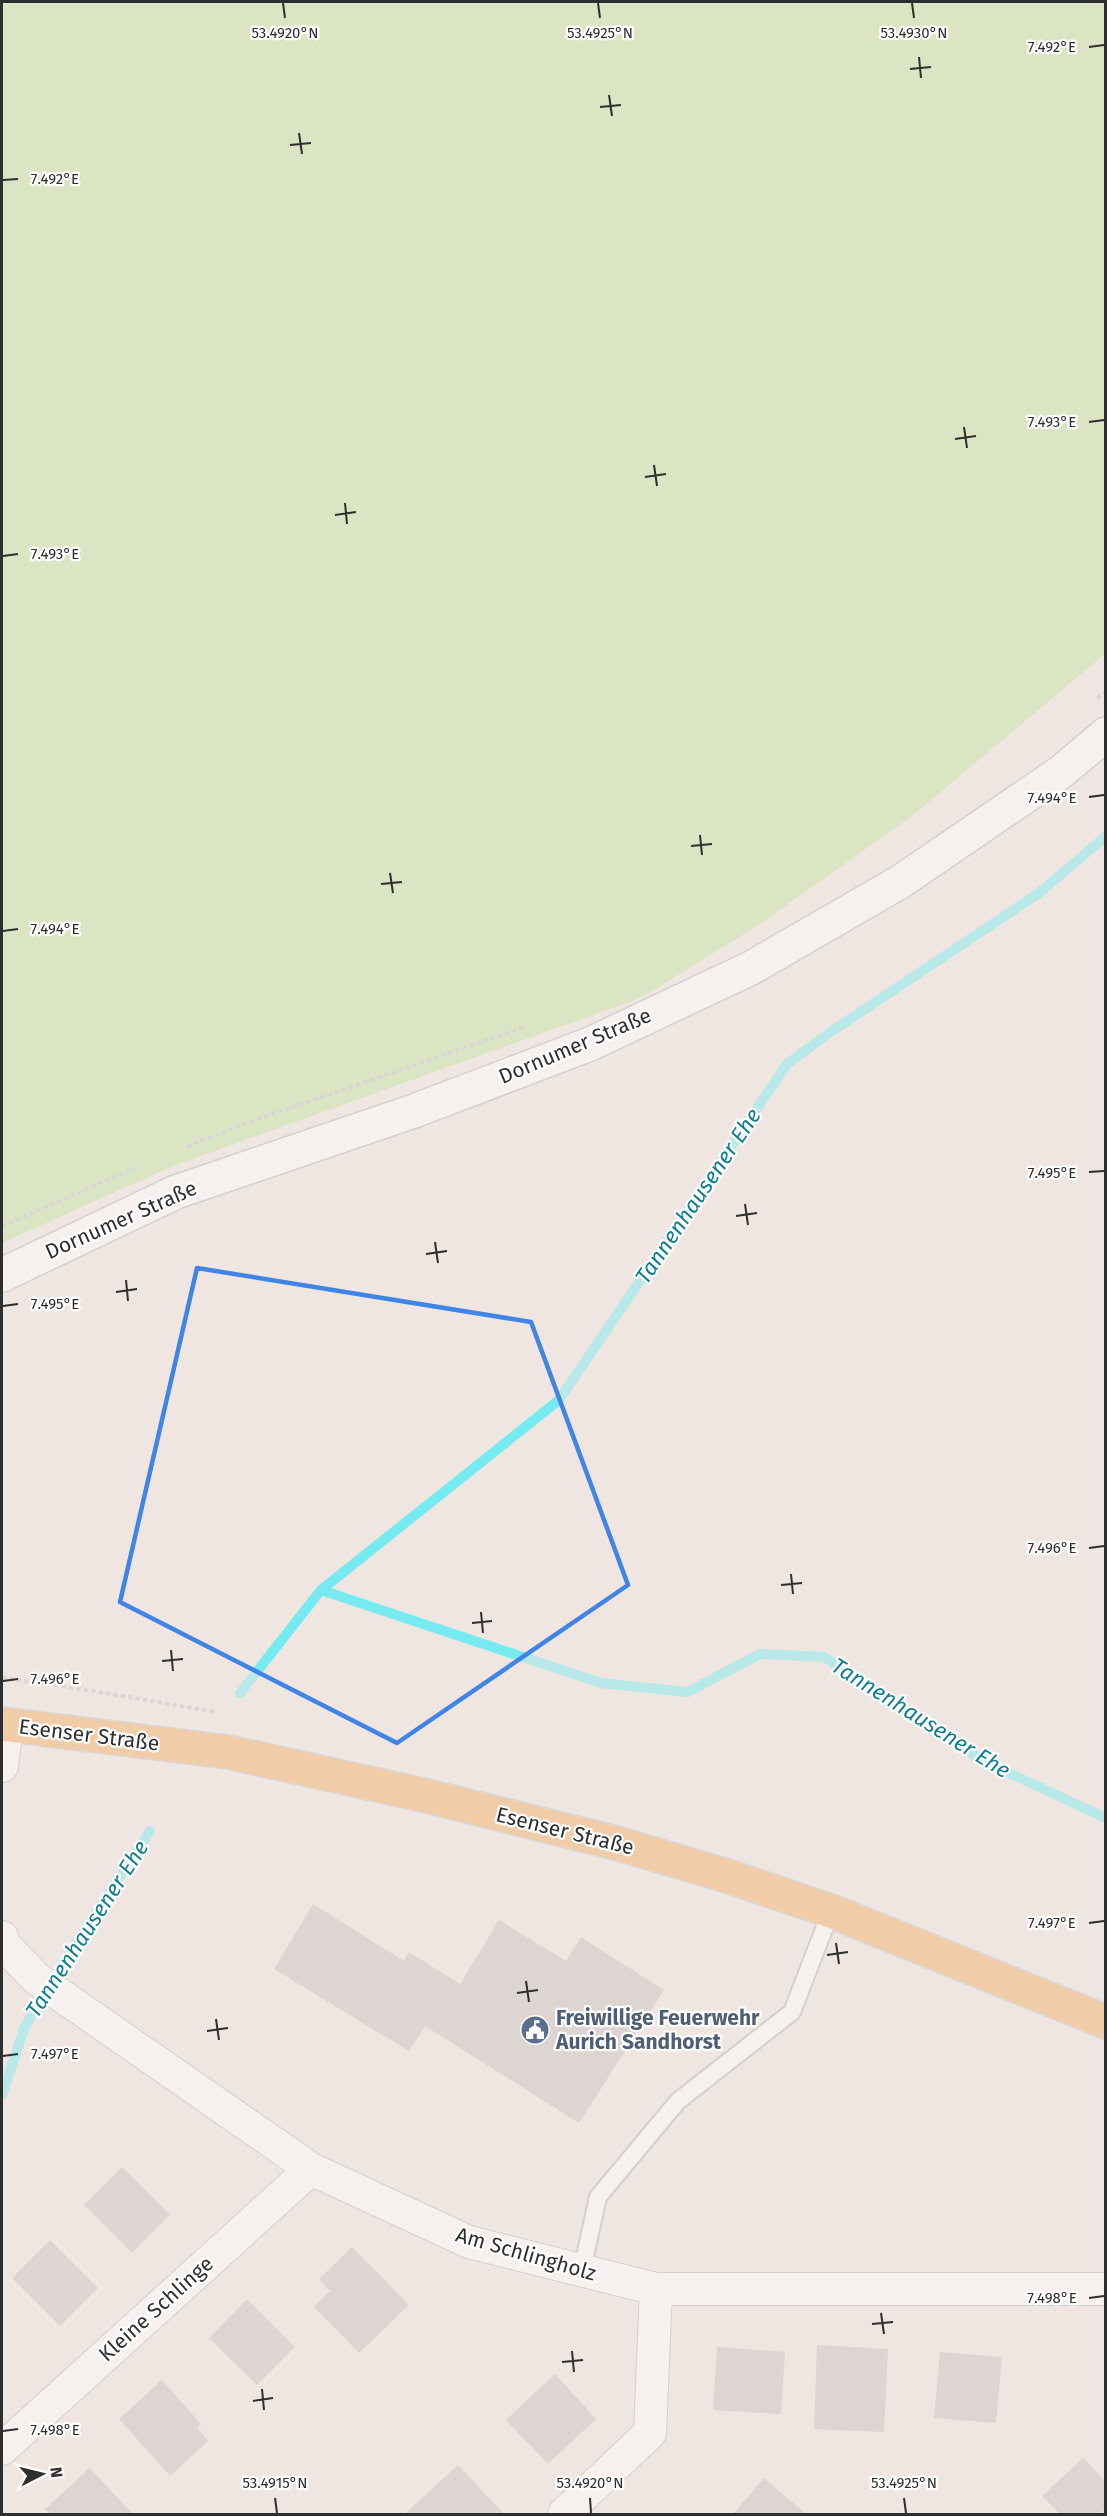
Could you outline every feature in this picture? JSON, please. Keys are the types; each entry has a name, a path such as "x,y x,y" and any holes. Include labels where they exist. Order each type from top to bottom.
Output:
{"main road":[{"name":"Dornumer Straße","path":"2,1275 176,1192 414,1111 590,1044 751,968 900,882 1061,772 1106,734"},
{"name":"Esenser Straße","path":"4,1724 228,1752 427,1796 616,1843 724,1875 831,1911 1106,2022"}],"street":[{"path":"2,1766 4,1724"},
{"name":"Am Schlingholz","path":"2,1937 5,1946 36,1978 311,2169 470,2242 656,2289 1106,2289"},
{"name":"Kleine Schlinge","path":"2,2449 311,2169"},
{"path":"564,2514 650,2433 656,2289"}],"lane":[{"path":"582,2270 598,2197 678,2102 792,2012 831,1911"}],"path":[{"path":"1096,699 1106,692"},
{"path":"186,1148 252,1122 529,1026"},
{"path":"2,1226 142,1166"}],"highlighted area":[{"path":"197,1268 531,1322 628,1585 397,1743 120,1602"}],"green space":[{"path":"2,2 1105,2 1105,654 912,816 760,924 643,997 173,1166 2,1243"}],"building":[{"path":"313,1904 404,1961 409,1952 460,1984 499,1920 566,1961 581,1937 664,1990 579,2123 425,2026 409,2051 274,1969"},
{"path":"122,2167 170,2215 132,2253 84,2205"},
{"path":"50,2240 98,2288 60,2326 12,2278"},
{"path":"352,2247 409,2305 359,2353 314,2307 330,2291 319,2279"},
{"path":"247,2299 295,2347 257,2385 209,2338"},
{"path":"817,2345 888,2349 884,2432 814,2429"},
{"path":"717,2347 785,2352 781,2414 713,2410"},
{"path":"940,2352 1002,2357 996,2423 934,2418"},
{"path":"555,2374 596,2419 548,2464 506,2420"},
{"path":"162,2380 201,2424 197,2428 208,2441 170,2476 119,2419"},
{"path":"1083,2458 1106,2482 1106,2509 1099,2514 1060,2514 1042,2496"},
{"path":"458,2465 504,2514 406,2513"},
{"path":"90,2468 132,2514 50,2514 45,2509"},
{"path":"764,2478 806,2514 733,2514"}],"waterway":[{"name":"Tannenhausener Ehe","path":"240,1693 321,1590 559,1400 787,1064 829,1033 1039,893 1106,836"},
{"name":"Tannenhausener Ehe","path":"321,1590 601,1683 688,1692 760,1654 824,1657 985,1762 1106,1818"},
{"name":"Tannenhausener Ehe","path":"2,2095 25,2026 75,1944 150,1831"}],"place":[{"name":"Freiwillige Feuerwehr Aurich Sandhorst","path":"535,2030"}]}
